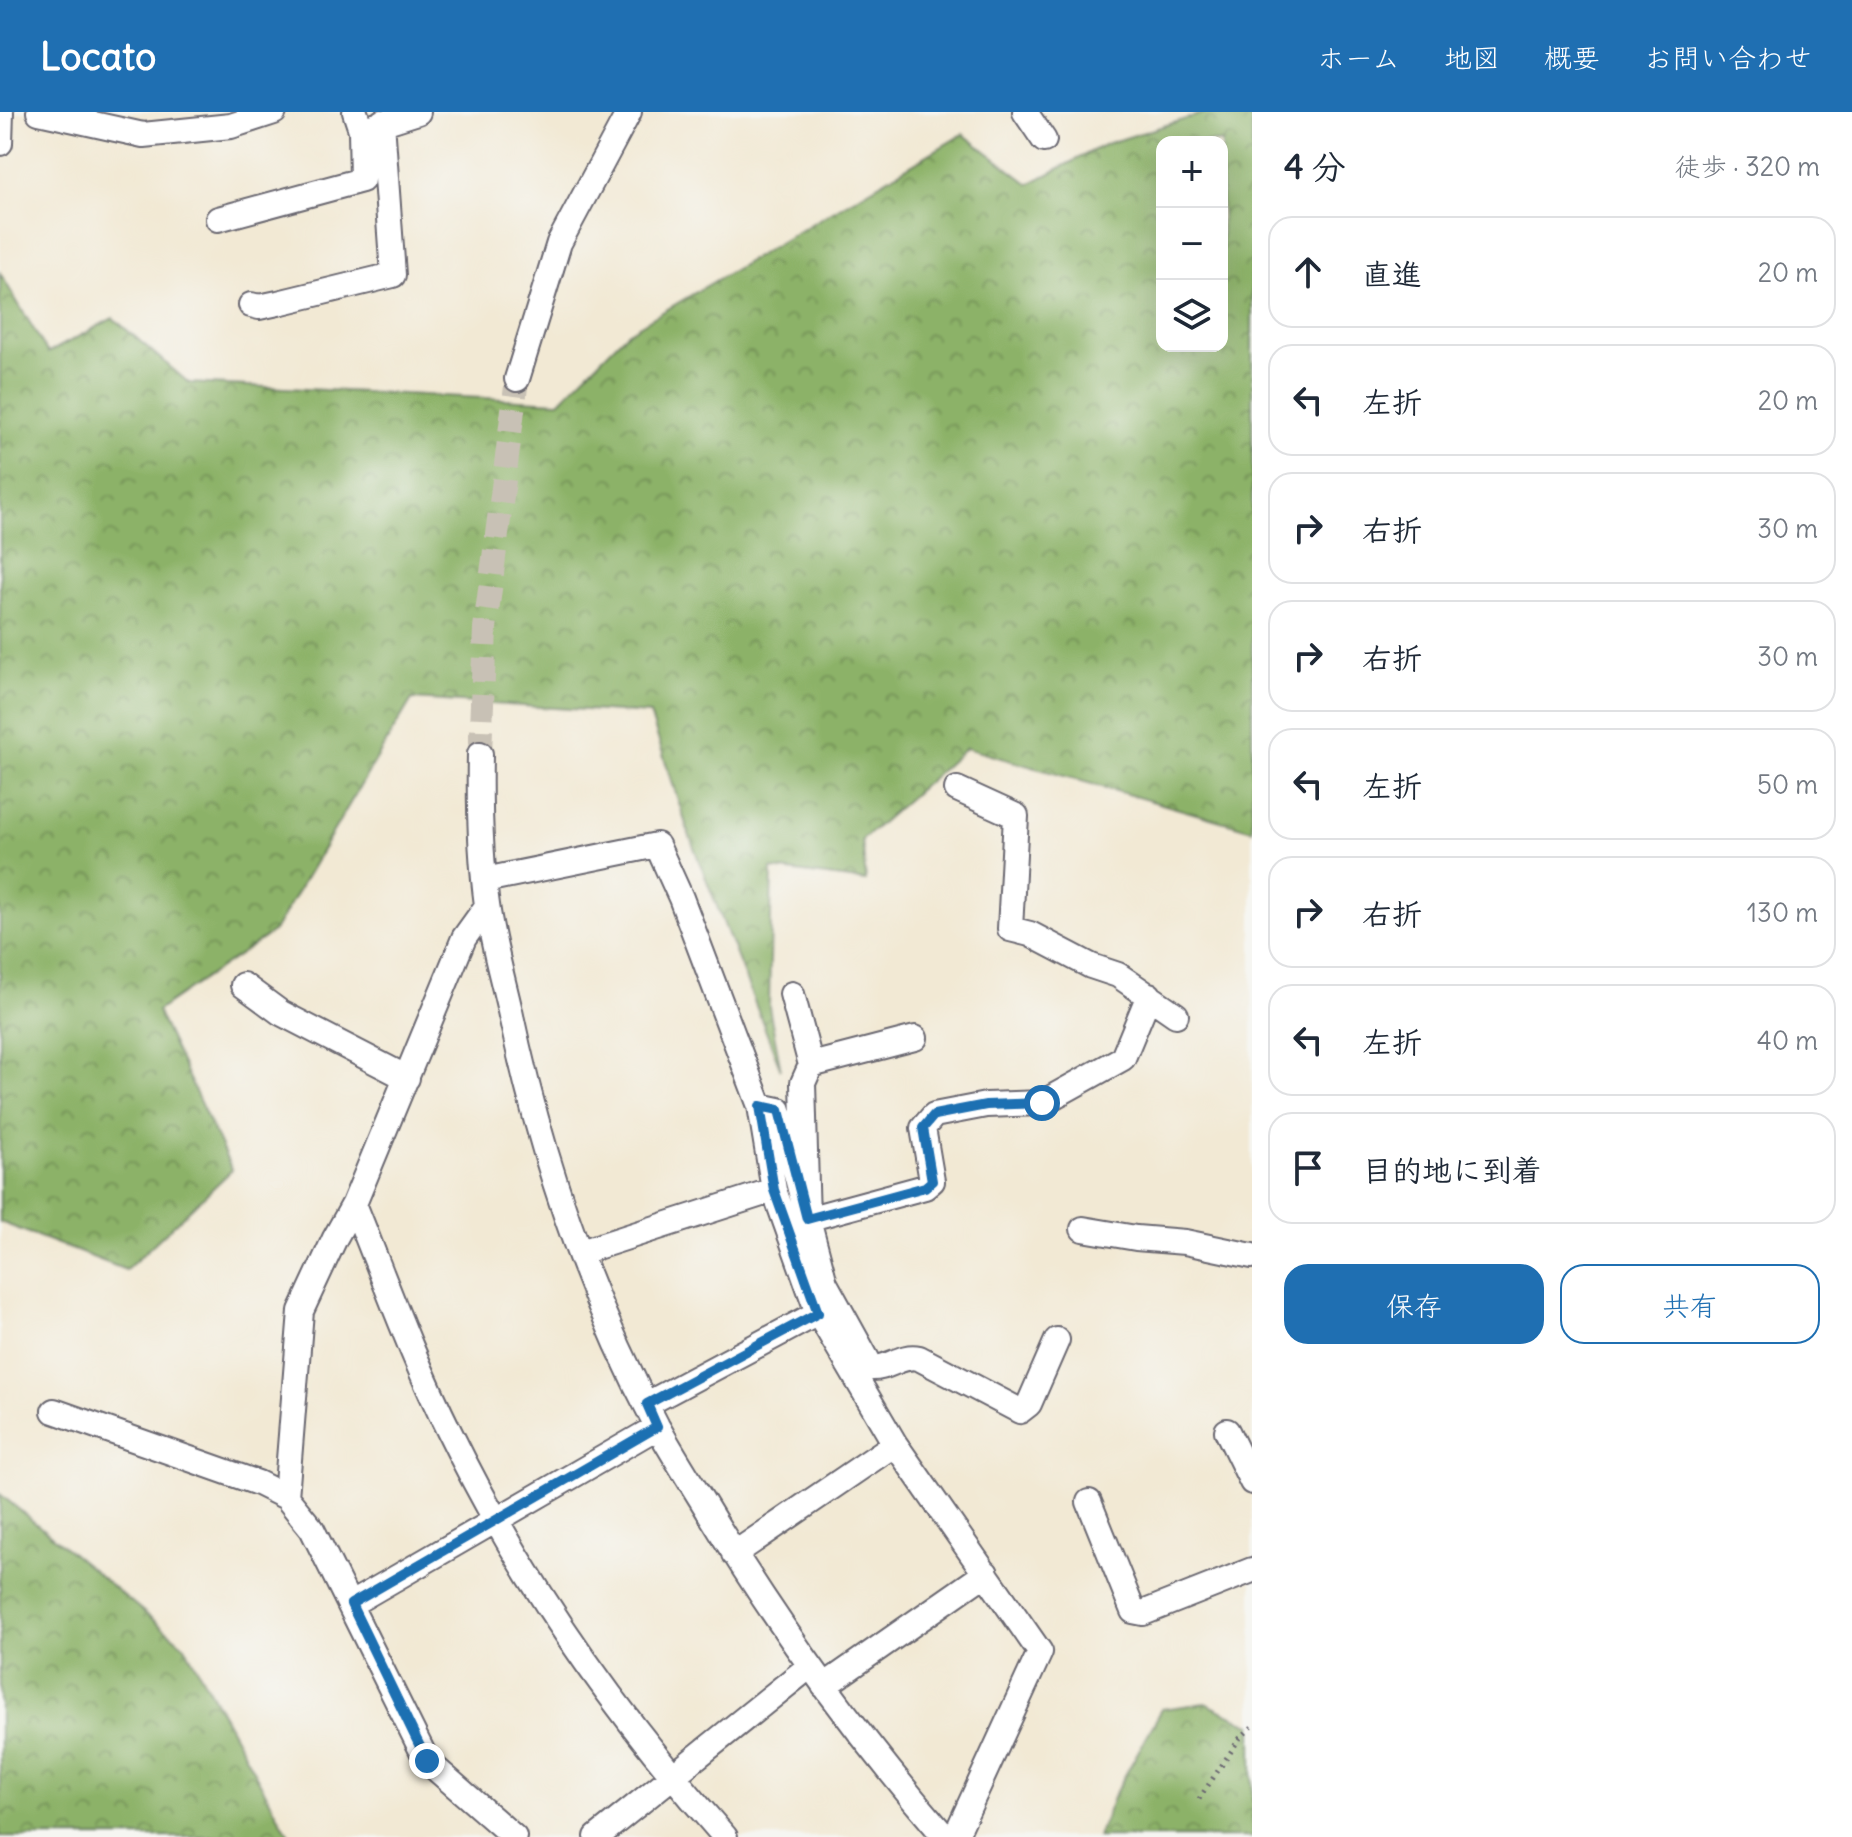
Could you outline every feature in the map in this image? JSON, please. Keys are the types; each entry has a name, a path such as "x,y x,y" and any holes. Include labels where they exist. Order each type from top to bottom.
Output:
{"street":[{"path":"0,143 1,112"},
{"path":"39,112 143,135 231,126 274,112"},
{"path":"366,121 418,112"},
{"path":"517,379 559,243 629,112"},
{"path":"1025,112 1044,140"},
{"path":"218,219 362,180 366,121"},
{"path":"251,305 259,307 278,303 393,275 366,121"},
{"path":"480,754 478,817 487,906 518,1049 551,1173 612,1332 657,1427 734,1554 817,1676 898,1782 945,1837"},
{"path":"957,789 1016,816 1010,929 1030,934 1091,966 1118,975 1176,1015"},
{"path":"485,880 657,845 681,898 760,1106 774,1190 818,1313 895,1444 1040,1652 955,1837"},
{"path":"286,1497 301,1311 354,1204 464,938 487,906"},
{"path":"243,985 281,1013 407,1078"},
{"path":"792,994 811,1065 803,1083 807,1219"},
{"path":"807,1219 925,1187 932,1181 923,1128 934,1115 986,1105 1042,1103 1123,1058 1149,995"},
{"path":"811,1065 915,1038"},
{"path":"760,1106 779,1110 825,1283 872,1368 880,1369 909,1356 919,1358 1020,1411 1029,1404 1057,1340"},
{"path":"581,1252 774,1190"},
{"path":"354,1204 450,1435 527,1572 598,1676 673,1777 725,1837"},
{"path":"1083,1229 1185,1242 1252,1256"},
{"path":"647,1404 818,1313"},
{"path":"54,1411 258,1483 286,1497 312,1529 427,1761 514,1837"},
{"path":"351,1604 657,1427"},
{"path":"1227,1431 1252,1482"},
{"path":"734,1554 895,1444"},
{"path":"1089,1502 1133,1611 1143,1613 1252,1570"},
{"path":"597,1837 673,1777 817,1676 986,1573"}],"path":[{"path":"1199,1799 1240,1738 1252,1727"}],"green space":[{"path":"1208,112 1252,112 1252,830 966,748 862,840 866,881 772,869 769,1007 781,1070 691,840 650,714 412,699 274,931 157,1011 232,1170 126,1270 0,1222 0,273 48,353 113,318 189,383 559,402 627,333 963,134 1029,184 1106,144"},
{"path":"0,1494 185,1646 290,1837 0,1837"},
{"path":"1205,1703 1252,1725 1252,1837 1098,1837 1114,1795 1162,1709"}],"tunnel":[{"path":"480,754 485,628 517,379"}],"route":[{"path":"427,1761 351,1604 657,1427 647,1404 818,1313 774,1190 760,1106 779,1110 807,1219 925,1187 932,1181 923,1128 934,1115 986,1105 1042,1103"}]}
